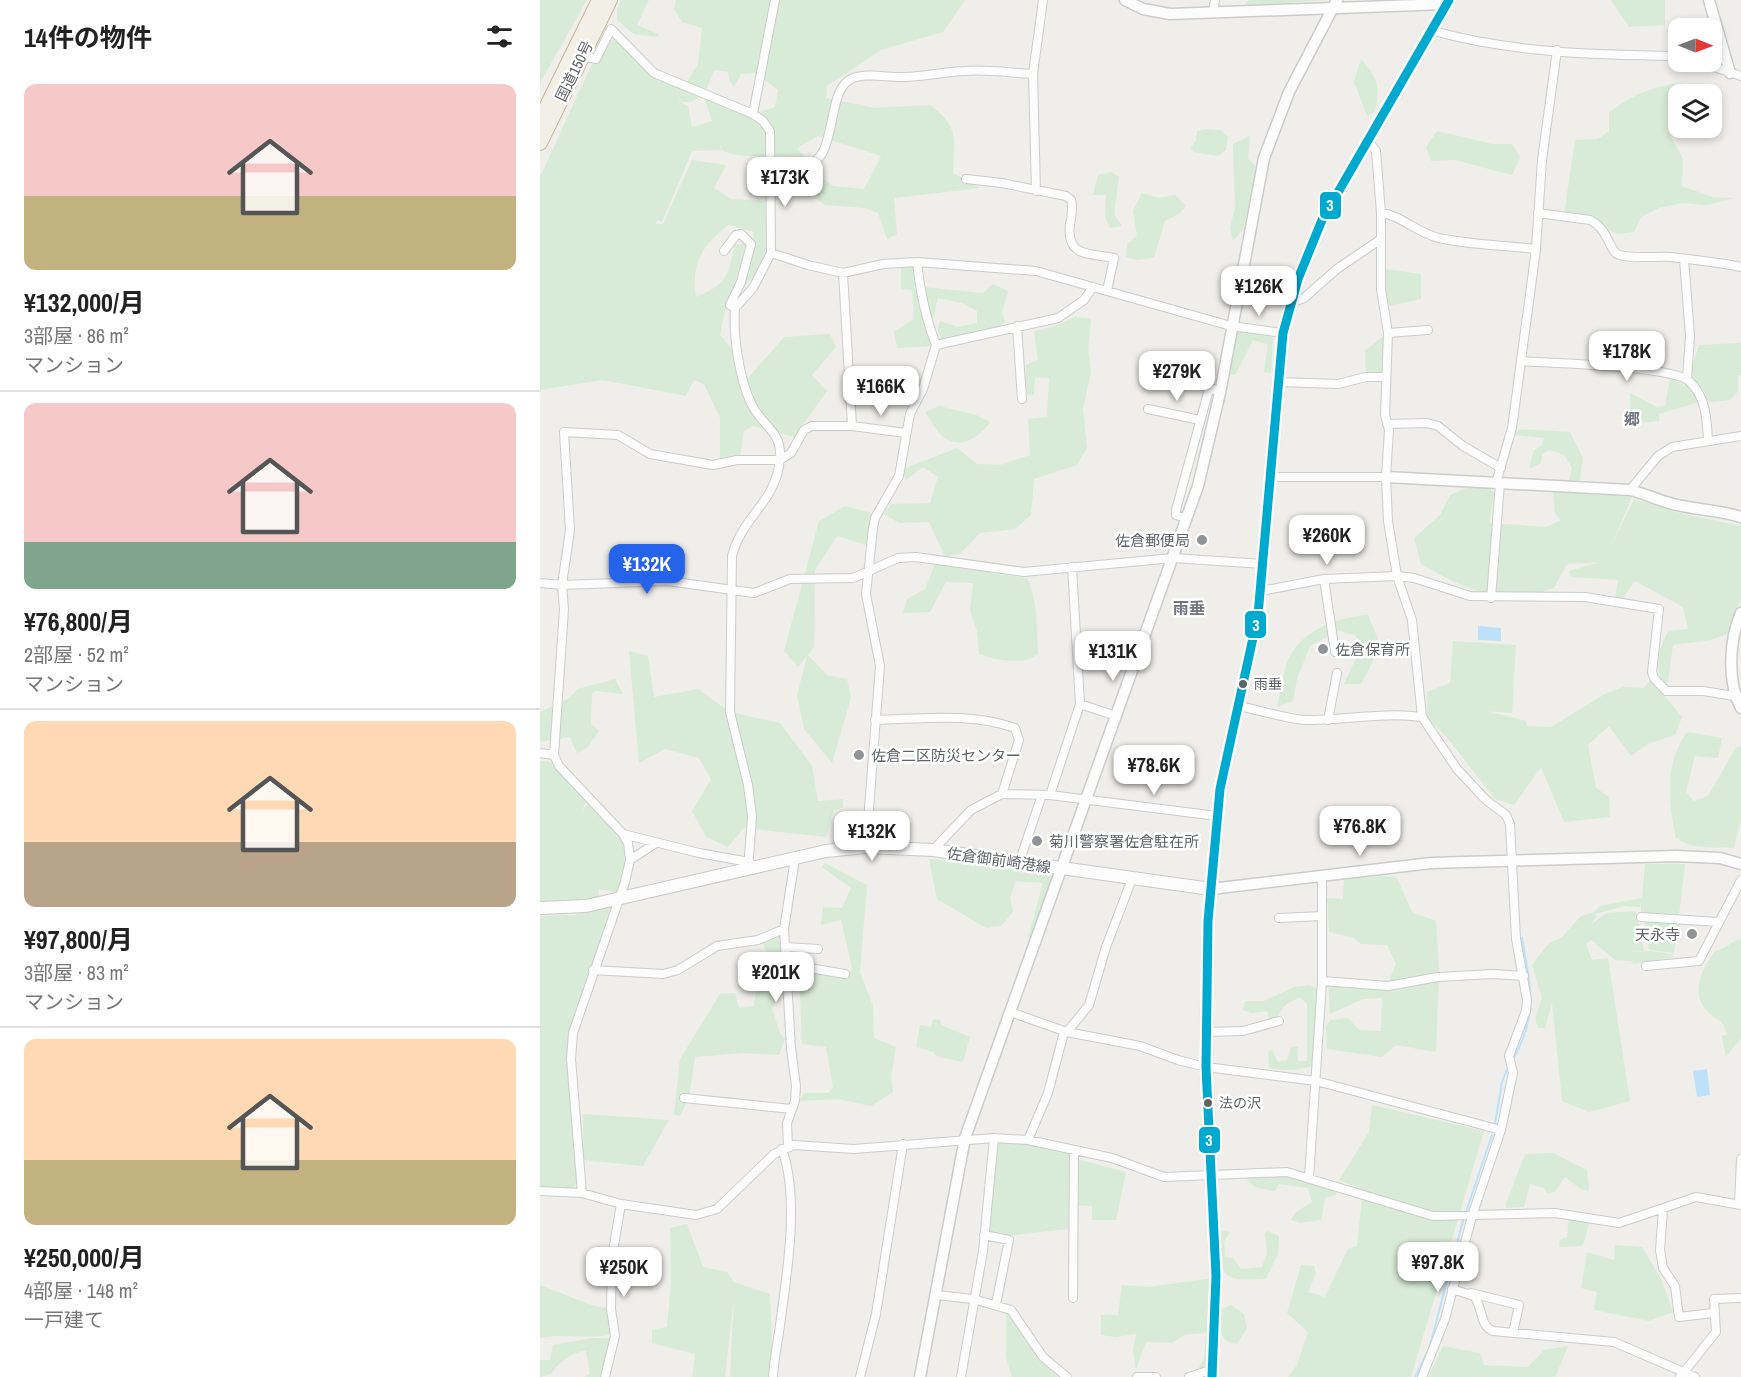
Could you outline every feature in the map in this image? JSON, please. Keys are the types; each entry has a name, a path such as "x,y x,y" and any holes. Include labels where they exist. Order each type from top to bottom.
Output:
{"highway":[{"name":"国道150号","path":"540,120 599,0"},
{"name":"国道150号","path":"540,143 609,0"}],"main road":[{"path":"1212,1373 1216,1276 1206,1067 1211,889 1217,816 1226,760 1261,591 1283,333 1290,303 1322,220 1448,2"},
{"name":"佐倉御前崎港線","path":"540,908 564,909 618,899 749,865 866,847 933,850 1211,889"}],"street":[{"path":"753,114 775,0"},
{"path":"1036,191 1033,74 1043,0"},
{"path":"1125,0 1161,13 1331,4 1448,2"},
{"path":"1213,12 1215,0"},
{"path":"1709,0 1723,48 1736,74"},
{"path":"920,1377 937,1295 952,1197 965,1138 1087,802 1133,666 1173,558 1208,450 1264,158 1289,92 1331,4"},
{"path":"582,56 596,59 611,29 654,73 753,114 763,121 770,131 772,163 771,253 753,288 735,308 734,326 751,405 780,441 780,460 772,492 737,536 732,556 730,712 752,817 749,865 623,834"},
{"path":"1430,30 1488,44 1668,56"},
{"path":"1491,598 1498,483 1512,428 1536,249 1557,50"},
{"path":"772,163 782,162 804,166 813,162 822,152 830,133 837,95 850,79 906,77 966,70 1033,74"},
{"path":"1367,139 1376,151 1381,213 1381,289 1388,333 1385,377 1388,521 1397,576 1412,620 1422,717 1457,769 1485,800 1506,815 1510,825 1516,939 1524,976 1526,1011 1510,1065 1501,1130 1467,1217 1452,1289 1436,1347 1422,1377"},
{"path":"966,179 1002,183 1066,196 1071,200 1068,239 1071,246 1114,258 1107,291"},
{"path":"1381,213 1392,214 1416,231 1439,238 1536,249"},
{"path":"1538,213 1590,220 1598,224 1606,233 1612,249 1619,255 1684,259 1741,267"},
{"path":"724,251 736,235 741,234 752,244 741,282 731,297 730,305 735,308"},
{"path":"1290,303 1304,298 1337,269 1381,239"},
{"path":"771,253 843,273 883,264 917,262 1036,271 1231,326 1283,333"},
{"path":"1684,259 1691,351 1687,379"},
{"path":"866,847 880,666 866,594 875,518 899,476 910,414 933,362 936,345 928,328 917,262"},
{"path":"843,273 852,426"},
{"path":"936,345 1058,318 1084,300 1093,287"},
{"path":"1017,326 1022,399"},
{"path":"1388,333 1428,330"},
{"path":"1521,361 1612,366 1678,375 1687,379 1706,412 1708,441"},
{"path":"1278,382 1338,384 1366,377 1385,377"},
{"path":"1186,518 1176,515 1176,510 1200,420 1209,390 1221,390"},
{"path":"1148,409 1200,420"},
{"path":"1387,424 1427,423 1438,426 1463,446 1501,468"},
{"path":"582,1193 571,1059 573,1033 593,970 626,882 630,860 628,843 623,834 559,766 554,755 564,609 562,585 570,530 564,432 618,435 650,454 684,462 713,465 737,460 780,460 791,453 804,430 812,426 852,426 906,433"},
{"path":"1630,490 1658,456 1672,447 1741,436"},
{"path":"1270,477 1386,477 1630,490 1646,493 1666,502 1720,510 1741,517"},
{"path":"540,583 562,585 668,581 733,592 754,593 790,579 854,578 898,558 916,557 1024,572 1173,558 1263,564"},
{"path":"1019,863 1080,704 1072,567"},
{"path":"1261,591 1324,579 1397,576 1414,578 1470,596 1491,598 1585,597 1659,609 1652,657 1654,678 1666,691 1671,693 1703,691 1738,696"},
{"path":"1324,579 1335,652"},
{"path":"1741,613 1734,635 1738,696 1741,708"},
{"path":"1077,652 1133,666"},
{"path":"1328,720 1337,674"},
{"path":"1080,704 1116,716"},
{"path":"1238,706 1302,720 1402,715 1422,717"},
{"path":"875,720 967,717 990,719 1015,728 1019,740 1002,794"},
{"path":"540,753 554,755"},
{"path":"933,850 971,810 1002,794 1046,795 1087,802 1217,816"},
{"path":"630,860 656,843"},
{"path":"1211,889 1431,863 1702,856 1741,864"},
{"path":"773,1377 788,1250 790,1198 785,1148 786,1133 796,1086 784,929 795,859"},
{"path":"1309,1178 1322,981 1322,876"},
{"path":"1028,1140 1048,1093 1065,1032 1089,1005 1106,947 1132,879"},
{"path":"1646,966 1699,961 1741,880"},
{"path":"1279,918 1322,916"},
{"path":"1641,917 1718,922"},
{"path":"593,970 663,974 678,970 717,946 758,940 784,929"},
{"path":"785,947 818,949"},
{"path":"786,964 845,974"},
{"path":"1322,981 1388,986 1438,977 1494,974 1524,976"},
{"path":"1010,1012 1065,1032 1140,1046 1178,1060 1206,1067 1316,1081 1501,1130"},
{"path":"1206,1032 1243,1031 1279,1021"},
{"path":"684,1098 792,1109"},
{"path":"540,1191 582,1193 621,1204 688,1215 717,1209 774,1154 795,1145 854,1149 994,1137 1028,1140 1112,1158 1164,1177 1287,1173 1433,1216 1467,1217 1555,1213 1626,1223 1702,1197 1740,1205 1741,1159"},
{"path":"961,1377 984,1235 994,1137"},
{"path":"860,1377 876,1314 903,1144"},
{"path":"1073,1298 1074,1150"},
{"path":"605,1377 615,1336 611,1309 612,1257 621,1204"},
{"path":"1663,1209 1660,1250 1663,1268 1675,1286 1679,1317 1713,1313"},
{"path":"984,1235 1009,1240 996,1304"},
{"path":"1452,1289 1519,1305 1513,1333"},
{"path":"1470,1293 1478,1300 1487,1328 1513,1333 1614,1342 1681,1374 1695,1377"},
{"path":"937,1295 973,1299 1011,1310 1042,1357 1066,1377"},
{"path":"1681,1374 1716,1332 1713,1313 1716,1297 1741,1298"},
{"path":"1189,1377 1212,1373"},
{"path":"1137,1377 1156,1377"}],"green space":[{"path":"540,0 587,0 540,83"},
{"path":"621,0 649,0 637,25 658,34 659,37 634,34 617,20 617,10"},
{"path":"676,0 965,0 943,32 881,50 827,86 826,98 875,108 930,105 951,127 954,143 953,173 980,188 894,198 897,234 887,239 878,213 865,208 825,205 783,174 786,166 812,170 833,186 864,189 881,156 818,136 797,148 807,158 754,157 733,154 723,151 719,142 721,150 692,151 662,222 657,220 656,224 663,224 692,160 726,165 714,188 731,199 764,201 768,225 766,248 758,269 743,288 754,232 728,225 705,248 695,274 696,297 720,283 728,272 735,245 746,243 731,298 727,301 720,335 732,349 742,385 784,337 830,334 836,347 812,375 827,391 794,437 753,426 744,431 740,457 720,463 720,418 704,384 694,380 686,396 603,380 540,390 540,177 590,68 611,38 623,44 650,74 698,91 701,97 690,102 683,102 676,92 683,104 688,106 692,127 712,121 704,97 751,115 775,107 778,90 754,73 741,74 734,87 729,80 728,72 714,70 706,90 686,83 698,64 702,28 682,22 674,9"},
{"path":"1249,0 1328,0 1243,6"},
{"path":"1611,0 1665,0 1665,25 1629,27"},
{"path":"1361,59 1374,77 1378,95 1375,111 1367,116 1354,82"},
{"path":"1668,85 1668,138 1672,138 1683,159 1682,186 1712,197 1734,198 1707,205 1683,203 1659,208 1641,217 1634,232 1618,234 1564,215 1575,140 1598,139 1609,131 1609,113 1634,96"},
{"path":"1221,130 1228,137 1226,150 1218,156 1193,152 1191,147 1196,141 1197,131"},
{"path":"1437,131 1492,144 1512,144 1520,157 1512,175 1455,160 1431,161 1426,147"},
{"path":"1250,136 1248,158 1255,166 1255,181 1243,230 1233,241 1230,227 1235,207 1233,144"},
{"path":"1111,172 1119,177 1114,214 1122,226 1110,228 1105,217 1106,195 1093,195 1098,175"},
{"path":"1142,193 1159,198 1175,195 1186,206 1180,213 1165,221 1154,258 1137,260 1126,257 1127,244 1137,236 1133,211"},
{"path":"915,265 917,292 931,346 897,348 894,332 914,319 912,290 901,289 901,268"},
{"path":"1386,269 1421,274 1421,299 1390,306 1385,299"},
{"path":"993,284 1008,291 1002,312 1005,322 993,331 941,339 937,331 940,321 957,327 977,323 977,311 962,303 938,298 932,321 924,287 983,293"},
{"path":"1075,317 1091,319 1088,348 1091,372 1083,409 1087,448 1077,465 1034,479 1031,515 1015,529 980,533 961,553 945,557 929,522 899,523 884,514 891,504 930,503 938,477 923,467 906,480 903,469 957,448 977,464 1000,465 1030,455 1028,419 1047,417 1049,378 1035,377 1034,395 1025,394 1026,365 1038,360 1034,331 1052,327"},
{"path":"1237,330 1273,337 1271,373 1264,372 1268,345 1253,340 1235,375 1228,375"},
{"path":"1384,335 1382,376 1366,374 1365,351"},
{"path":"1741,343 1741,375 1738,375 1738,392 1730,400 1703,403 1691,370 1699,345"},
{"path":"1670,378 1695,390 1699,402 1659,414 1659,421 1630,424 1630,393 1657,407 1665,406"},
{"path":"939,406 976,415 990,422 981,433 969,440 956,442 949,440 939,433 925,412"},
{"path":"1518,429 1570,432 1583,458 1579,484 1569,482 1572,468 1564,455 1550,450 1542,454 1541,463 1529,469 1534,450 1542,445 1544,438 1515,435"},
{"path":"1469,487 1490,488 1494,493 1489,523 1546,527 1561,520 1555,514 1553,491 1632,497 1612,544 1634,499 1683,514 1741,526 1741,599 1727,634 1711,640 1673,645 1667,688 1659,673 1658,660 1668,631 1688,629 1683,607 1635,581 1621,601 1615,597 1618,580 1571,577 1569,571 1600,562 1567,564 1554,588 1518,596 1469,588 1421,564 1414,538 1440,515 1450,495"},
{"path":"845,506 871,513 866,545 837,536 815,570 814,647 808,655 827,675 847,679 851,698 832,763 804,729 797,695 807,656 798,667 784,651 819,521"},
{"path":"935,564 1027,578 1035,606 1038,654 1032,658 1017,661 1001,660 979,654 977,631 970,611 973,583 946,582 930,612 903,613 907,599 925,589"},
{"path":"1368,615 1381,646 1361,684 1344,684 1361,647 1356,635 1338,631 1310,646 1297,679 1293,701 1277,707 1286,666 1291,654 1299,644 1319,628 1343,619"},
{"path":"1453,641 1516,645 1512,713 1485,711 1526,721 1527,726 1551,727 1605,694 1623,687 1644,688 1651,679 1682,717 1675,735 1648,744 1631,756 1609,726 1588,745 1596,788 1609,797 1610,817 1564,822 1541,767 1514,805 1495,799 1449,740 1427,717 1427,692 1450,683"},
{"path":"629,651 648,656 654,697 698,689 730,712 780,723 812,766 818,801 843,799 843,807 833,811 826,837 744,828 728,847 706,837 692,811 711,779 699,758 665,749 639,763"},
{"path":"615,679 623,694 596,691 592,693 591,724 599,731 587,748 577,753 570,737 540,742 540,712 568,699 578,689"},
{"path":"1687,732 1722,738 1718,758 1695,756 1686,792 1694,801 1708,796 1735,749 1741,746 1741,818 1734,848 1696,846 1676,838 1671,810 1671,770 1674,757"},
{"path":"540,761 553,762 587,800 581,812 589,802 621,837 627,860 618,893 598,889 600,899 584,903 540,902"},
{"path":"929,859 1060,875 1035,940 1028,938 1043,883 1016,881 1010,898 1013,912 1001,926 986,928 937,899"},
{"path":"825,863 867,885 860,972 873,1006 874,1038 896,1047 891,1076 893,1092 871,1106 837,1099 800,1101 804,1093 828,1093 833,1088 826,1047 802,1044 799,972 848,975 852,968 841,920 821,925 823,907 842,908 851,888 822,867"},
{"path":"1645,864 1685,864 1679,915 1641,917 1641,903 1640,907 1625,906 1595,914 1596,917 1591,924 1607,913 1636,911 1644,951 1621,953 1651,951 1673,954 1673,957 1633,964 1632,961 1615,960 1591,940 1586,944 1592,960 1608,958 1630,1101 1589,1112 1562,1101 1552,1003 1545,1028 1538,1028 1535,1018 1542,998 1532,965 1549,943 1561,938 1581,916 1594,912 1600,906 1642,898"},
{"path":"1384,876 1397,878 1412,912 1436,921 1439,972 1436,1052 1396,1045 1382,1057 1327,1049 1326,1027 1330,1020 1348,1018 1359,1030 1381,1031 1382,998 1363,999 1330,1014 1328,983 1385,990 1396,964 1387,945 1361,944 1354,938 1329,932 1327,898 1343,899 1344,879"},
{"path":"611,905 570,1035 577,1182 572,1189 540,1187 540,916 573,915"},
{"path":"1644,920 1679,923 1674,953 1649,950"},
{"path":"782,936 786,978 772,1009 780,1033 785,1039 779,1055 743,1053 695,1057 689,1098 680,1116 674,1115 680,1059 720,994 735,993 739,1008 754,1006 756,992 763,990 763,970 771,962 763,943"},
{"path":"1741,939 1741,1038 1726,1057 1722,1036 1727,1035 1725,1029 1721,1022 1707,1011 1699,996 1698,988 1702,973 1715,951"},
{"path":"1309,985 1317,989 1321,999 1317,1063 1294,1070 1269,1068 1268,1052 1272,1050 1278,1062 1287,1060 1291,1047 1298,1046 1298,1061 1307,1061 1307,1004 1301,998 1294,1000 1285,1005 1270,1023 1267,1011 1252,1013 1243,1010 1245,1001 1264,1001 1294,987"},
{"path":"933,1019 940,1020 941,1025 970,1037 963,1062 936,1056 933,1052 916,1047 920,1025 931,1027"},
{"path":"1372,1105 1484,1131 1411,1377 1288,1377 1297,1365 1308,1332 1287,1313 1301,1265 1314,1266 1316,1273 1308,1292 1325,1297 1348,1249 1357,1246 1363,1190 1339,1180 1369,1132"},
{"path":"583,1114 669,1120 643,1166 583,1160"},
{"path":"998,1143 1026,1143 1071,1152 1068,1229 1006,1236 989,1232"},
{"path":"1553,1153 1587,1170 1589,1191 1581,1189 1565,1177 1555,1192 1547,1193 1544,1188 1530,1184 1524,1207 1506,1208 1525,1154"},
{"path":"1077,1159 1126,1172 1116,1220 1092,1220 1092,1206 1076,1205"},
{"path":"1285,1175 1337,1190 1336,1195 1325,1198 1321,1220 1300,1223 1291,1220 1296,1212 1312,1202 1308,1188 1279,1184 1275,1191 1257,1188 1247,1180 1249,1176"},
{"path":"1569,1218 1589,1223 1583,1246 1559,1247 1560,1240 1567,1237"},
{"path":"687,1224 703,1267 727,1272 734,1282 770,1294 773,1377 730,1377 734,1297 725,1377 692,1377 695,1354 652,1343 652,1330 667,1327 671,1283 670,1228"},
{"path":"1218,1230 1230,1232 1224,1242 1225,1257 1233,1258 1241,1269 1262,1267 1267,1253 1265,1233 1267,1231 1279,1236 1278,1254 1266,1279 1238,1279 1224,1272 1219,1256"},
{"path":"1615,1245 1642,1247 1661,1279 1673,1312 1649,1321 1594,1310 1597,1292 1581,1288 1587,1252 1614,1260"},
{"path":"1213,1278 1211,1324 1207,1325 1212,1329 1209,1366 1198,1370 1204,1357 1206,1333 1184,1335 1172,1343 1146,1342 1136,1369 1133,1351 1136,1334 1116,1337 1101,1335 1101,1315 1118,1315 1122,1285 1149,1287"},
{"path":"540,1285 594,1306 610,1308 612,1334 540,1338"},
{"path":"1231,1305 1244,1314 1247,1328 1237,1344 1226,1340 1221,1331 1222,1309"},
{"path":"1006,1313 1049,1369 1058,1377 1012,1377 1006,1357"},
{"path":"593,1338 611,1338 602,1377 584,1377 590,1374 586,1351 571,1355 551,1374 540,1377 540,1360 550,1360 553,1345"},
{"path":"1443,1346 1480,1353 1484,1365 1528,1367 1544,1350 1568,1346 1555,1377 1428,1377"}],"water":[{"path":"1478,626 1501,628 1501,641 1478,640"},
{"path":"1707,1069 1710,1095 1697,1097 1693,1071"}],"waterway":[{"path":"1513,1059 1521,1043 1529,1014 1530,985 1522,938"},
{"path":"1495,1124 1502,1082 1508,1067"},
{"path":"1466,1212 1492,1135"},
{"path":"1415,1377 1429,1349 1464,1217"}],"transit line":[{"name":"3","path":"1212,1377 1216,1276 1206,1067 1208,921 1220,789 1258,615 1283,333 1298,279 1322,220 1449,0"}],"place":[{"name":"佐倉郵便局","path":"1202,540"},
{"name":"佐倉保育所","path":"1323,649"},
{"name":"雨垂","path":"1243,684"},
{"name":"佐倉二区防災センター","path":"859,755"},
{"name":"菊川警察署佐倉駐在所","path":"1037,841"},
{"name":"天永寺","path":"1692,934"},
{"name":"法の沢","path":"1208,1103"}],"district":[{"name":"郷","path":"1632,419"},
{"name":"雨垂","path":"1189,608"}]}
